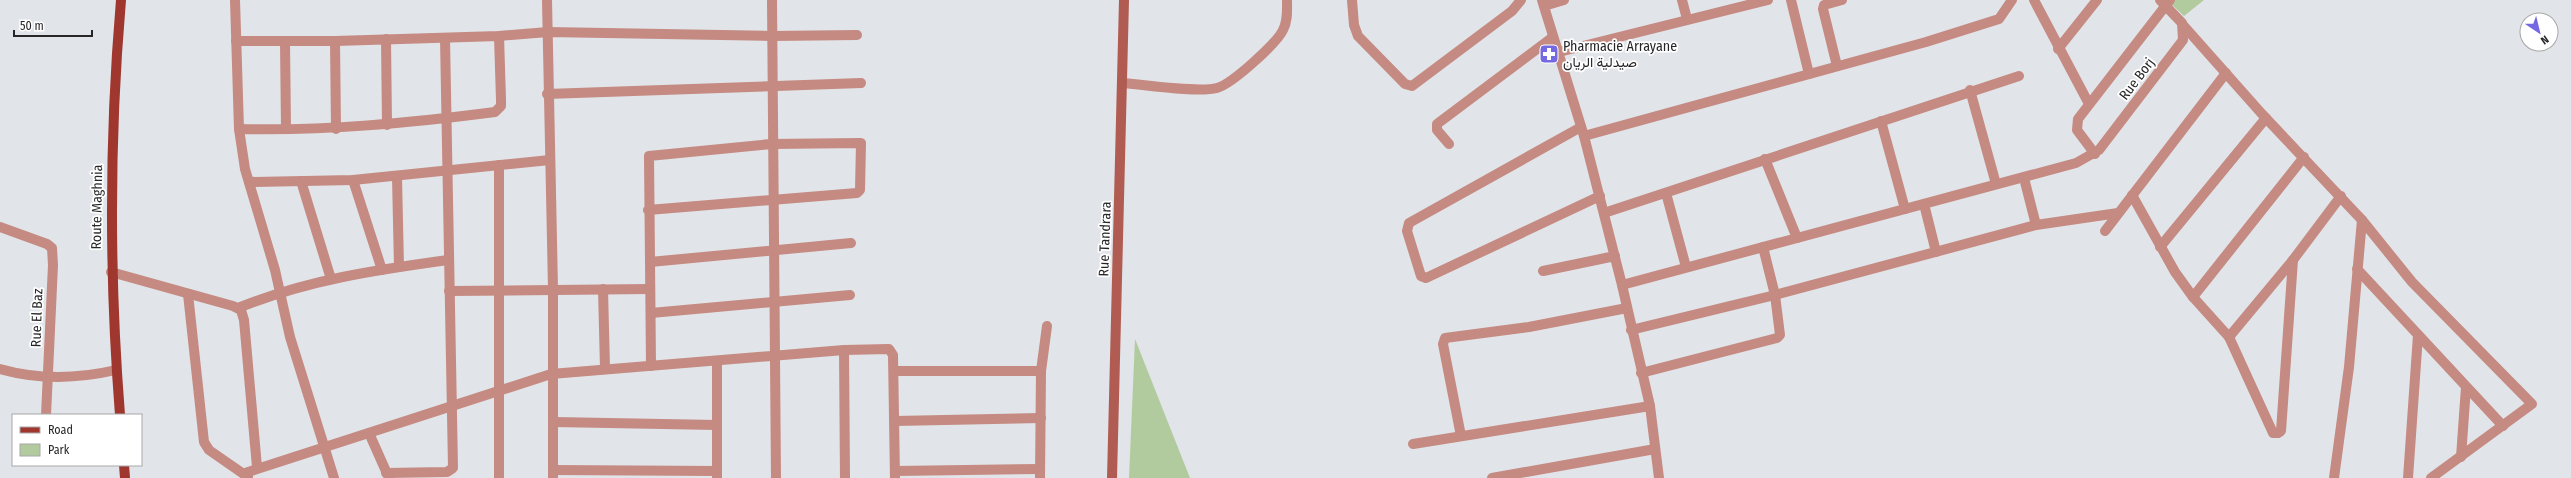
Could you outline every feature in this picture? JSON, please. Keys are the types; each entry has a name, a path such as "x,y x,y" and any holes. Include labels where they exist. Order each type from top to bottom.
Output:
{"main road":[{"name":"Route Maghnia","path":"120,414 111,272 113,114 121,0"},
{"path":"124,466 125,478"}],"street":[{"path":"235,0 240,129 249,182 323,448 334,478"},
{"path":"547,0 547,94 553,289 553,474 717,475 717,361"},
{"path":"772,0 771,144 773,303 776,356 776,478"},
{"name":"Rue Tandrara","path":"1112,478 1124,0"},
{"path":"1123,83 1203,89 1218,88 1230,82 1280,36 1287,18 1287,0"},
{"path":"1352,0 1354,26 1358,36 1405,84 1412,86 1512,11 1521,0"},
{"path":"1564,0 1543,3 1583,131 1615,256 1650,406 1658,478"},
{"path":"1682,0 1687,19"},
{"path":"1559,52 1768,0"},
{"path":"1790,0 1809,74"},
{"path":"1837,66 1823,10 1824,5 1842,0"},
{"path":"1600,196 1426,278 1421,276 1407,231 1409,223 1583,131 1809,74 1999,19 2012,0"},
{"path":"2034,0 2058,49 2089,104"},
{"path":"2058,49 2097,0"},
{"path":"2095,154 2077,130 2077,125 2089,104 2165,2 2266,118 2341,196 2412,282 2532,404 2431,478"},
{"name":"Rue Borj","path":"1622,285 2076,163 2095,154 2124,120 2183,40 2182,23"},
{"path":"236,41 286,42 445,38 548,32 772,36 857,35"},
{"path":"240,129 336,129 387,125 495,112 501,106 499,36"},
{"path":"1449,144 1437,130 1437,124 1553,37"},
{"path":"370,433 388,476 447,472 452,470 445,38"},
{"path":"386,39 387,125"},
{"path":"335,41 336,129"},
{"path":"286,42 286,129"},
{"path":"2104,231 2226,73"},
{"path":"1604,213 1970,90 2018,76"},
{"path":"547,94 861,83"},
{"path":"1970,90 1996,184"},
{"path":"2160,247 2266,118"},
{"path":"1881,121 1905,209"},
{"path":"648,210 859,192 861,146 858,141 771,144 649,156 648,210 651,366"},
{"path":"2193,297 2304,157"},
{"path":"1765,159 1797,238"},
{"path":"249,182 353,180 397,177 550,160"},
{"path":"499,165 499,478"},
{"path":"397,177 399,267"},
{"path":"2024,178 2036,225"},
{"path":"353,180 382,270"},
{"path":"301,181 331,280"},
{"path":"1666,193 1686,267"},
{"path":"2132,195 2160,247 2193,297 2229,337 2273,433 2278,433 2281,431 2293,260"},
{"path":"2229,337 2293,260 2341,196"},
{"path":"1924,204 1936,252"},
{"path":"1632,330 1775,295 2036,225 2118,213"},
{"path":"2334,478 2349,367 2362,220"},
{"name":"Rue El Baz","path":"0,227 47,244 52,248 48,377"},
{"path":"650,262 851,243"},
{"path":"1642,373 1777,338 1781,331 1775,295 1763,247"},
{"path":"1543,271 1615,256"},
{"path":"111,272 238,308 279,292 331,280 399,267 448,260"},
{"path":"2357,269 2503,426"},
{"path":"603,289 605,368"},
{"path":"449,291 650,289"},
{"path":"188,294 204,442 212,452 247,475 257,467 451,408 552,374 605,368 651,366 844,350 888,349 893,355 894,371 895,475 1040,473 1041,371 1048,326"},
{"path":"651,313 850,295"},
{"path":"238,308 244,320 257,467"},
{"path":"1461,436 1443,344 1445,338 1530,327 1627,308"},
{"path":"2408,478 2418,335"},
{"path":"844,350 845,478"},
{"path":"0,369 48,377 74,378 116,370"},
{"path":"894,371 1041,371"},
{"path":"46,414 48,377"},
{"path":"2460,457 2466,387"},
{"path":"1413,444 1650,406"},
{"path":"895,421 1041,418"},
{"path":"554,422 717,425"},
{"path":"1492,478 1655,449"}],"green space":[{"path":"2167,0 2204,0 2184,16"},
{"path":"1135,339 1190,478 1129,478"}],"place":[{"name":"Pharmacie Arrayane صيدلية الريان","path":"1549,54"}]}
